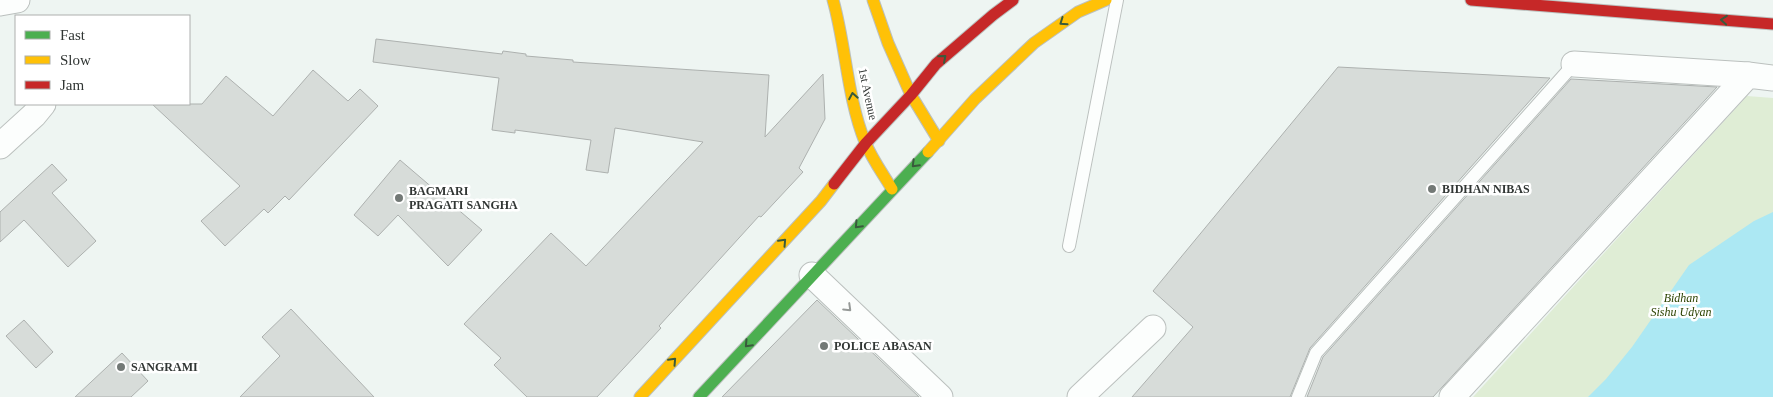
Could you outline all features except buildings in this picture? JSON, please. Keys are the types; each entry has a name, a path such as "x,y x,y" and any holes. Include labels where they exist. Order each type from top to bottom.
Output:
{"main road":[{"name":"1st Avenue","path":"833,0 840,20 855,106 866,143 892,189"},
{"path":"873,0 888,42 912,95 939,141"},
{"path":"640,397 821,201 866,143 912,95 936,64 1013,0"},
{"path":"699,397 812,274 939,141 974,99 1034,43 1078,12 1106,0"},
{"path":"1471,0 1773,24"}],"street":[{"path":"0,3 17,0"},
{"path":"1574,64 1773,78"},
{"path":"1452,397 1748,75"},
{"path":"0,146 42,105"},
{"path":"812,274 940,397"},
{"path":"1080,397 1153,328"}],"lane":[{"path":"1069,246 1117,0"},
{"path":"1298,397 1316,353 1574,64"}],"green space":[{"name":"Bidhan Sishu Udyan","path":"1747,96 1773,98 1773,397 1473,397"}],"water":[{"path":"1773,212 1773,397 1588,397 1606,379 1632,347 1689,265 1754,221"}],"traffic: fast":[{"path":"699,397 928,152"}],"traffic: slow":[{"path":"833,0 859,125 871,154 892,189"},
{"path":"873,0 888,43 911,95 939,141"},
{"path":"928,152 975,99 1034,43 1078,12 1106,0"},
{"path":"640,397 821,201 834,184"}],"traffic: jam":[{"path":"834,184 866,143 911,95 936,64 1013,0"},
{"path":"1471,0 1773,24"}],"place":[{"name":"BIDHAN NIBAS","path":"1432,189"},
{"name":"BAGMARI PRAGATI SANGHA","path":"399,198"},
{"name":"POLICE ABASAN","path":"824,346"},
{"name":"SANGRAMI","path":"121,367"}]}
